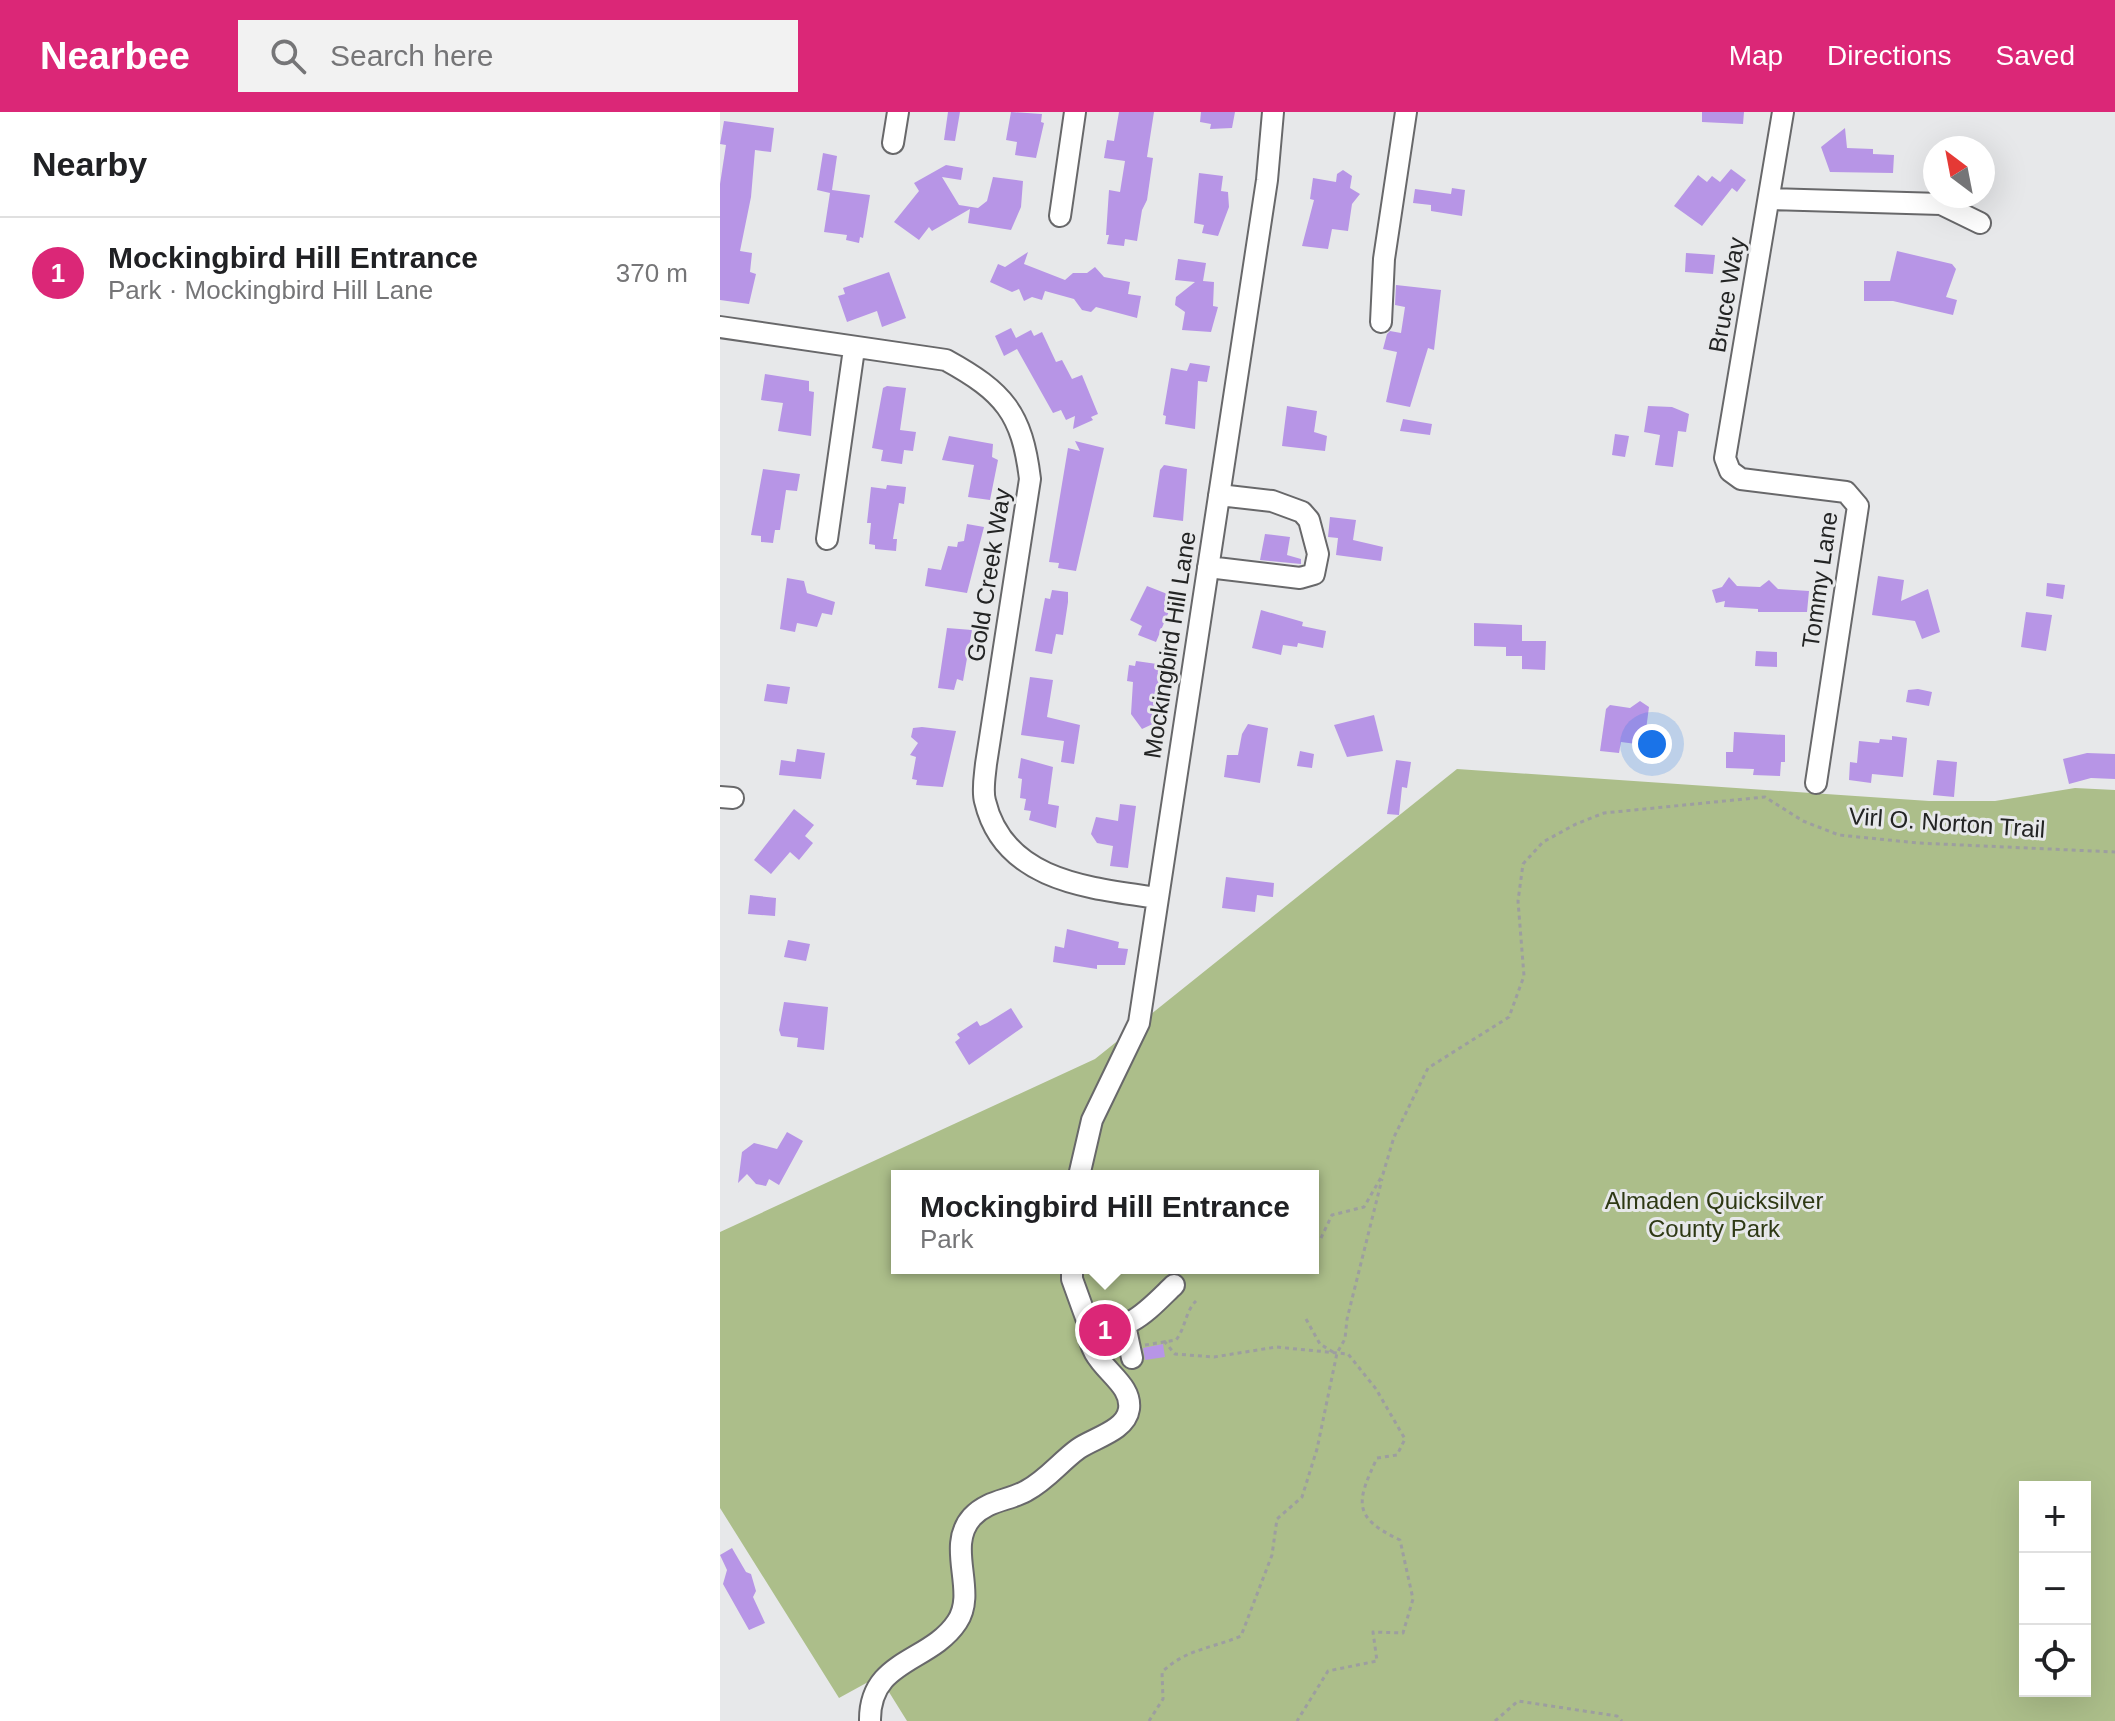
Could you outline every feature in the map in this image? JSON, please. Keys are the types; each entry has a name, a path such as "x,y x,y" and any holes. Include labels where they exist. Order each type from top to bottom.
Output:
{"street":[{"path":"893,143 898,112"},
{"path":"1060,216 1075,112"},
{"name":"Mockingbird Hill Lane","path":"1080,1170 1092,1120 1139,1023 1267,180 1273,112"},
{"path":"1381,322 1384,259 1406,112"},
{"name":"Bruce Way","path":"1741,479 1730,471 1725,458 1783,112"},
{"path":"1769,199 1941,204 1980,223"},
{"name":"Gold Creek Way","path":"720,327 854,349 946,360 978,377 1009,405 1025,441 1030,479 986,764 984,801 1001,836 1026,863 1067,884 1158,898"},
{"path":"827,539 854,349"},
{"name":"Tommy Lane","path":"1741,479 1846,492 1858,506 1816,783"},
{"path":"1208,567 1300,578 1314,574 1318,564 1312,528 1302,512 1272,501 1219,495"},
{"path":"870,1721 870,1706 875,1695 895,1667 941,1641 959,1619 964,1608 960,1553 972,1517 1000,1498 1024,1493 1078,1449 1117,1427 1126,1416 1128,1399 1087,1342 1089,1326 1072,1274"},
{"path":"1089,1326 1105,1330 1134,1323 1174,1285"},
{"path":"1125,1325 1131,1353"}],"path":[{"name":"Virl O. Norton Trail","path":"1321,1238 1332,1215 1364,1207 1383,1174 1394,1137 1428,1068 1509,1017 1524,976 1518,901 1523,864 1543,842 1576,824 1604,813 1765,797 1803,821 1839,835 1918,843 2115,852"},
{"path":"1149,1721 1163,1699 1162,1672 1180,1655 1213,1648 1241,1636 1272,1555 1277,1519 1302,1497 1317,1449 1337,1353 1345,1339 1347,1319 1383,1174"},
{"path":"1131,1353 1179,1337 1188,1309 1196,1301"},
{"path":"1306,1319 1320,1344 1337,1353"},
{"path":"1164,1341 1175,1354 1214,1357 1276,1347 1348,1354 1355,1360 1405,1439 1397,1455 1377,1458 1360,1494 1365,1513 1377,1529 1400,1540 1413,1599 1403,1633 1373,1632 1377,1661 1328,1671 1297,1721"},
{"path":"1495,1721 1518,1701 1617,1716 1622,1721"}],"green space":[{"name":"Almaden Quicksilver County Park","path":"1457,769 1929,801 1995,801 2075,788 2115,790 2115,1721 907,1721 879,1676 839,1698 720,1508 720,1232 1095,1059"}],"building":[{"path":"948,112 960,112 955,141 944,140"},
{"path":"1011,112 1042,114 1041,122 1044,123 1036,158 1015,155 1017,142 1006,140"},
{"path":"1119,112 1154,112 1147,157 1153,158 1147,200 1142,210 1137,241 1125,239 1124,246 1107,244 1109,235 1106,235 1109,190 1120,192 1125,161 1104,158 1107,140 1114,141"},
{"path":"1201,112 1235,112 1232,128 1210,129 1211,124 1200,122"},
{"path":"1702,112 1744,112 1743,124 1702,122"},
{"path":"724,121 774,128 771,152 755,150 751,197 740,251 752,253 750,272 756,274 749,304 720,300 720,184 726,145 720,144"},
{"path":"1845,128 1847,148 1873,149 1873,154 1894,155 1893,173 1830,172 1821,147"},
{"path":"823,153 837,156 832,190 870,195 863,238 860,237 859,243 846,240 847,235 824,232 830,193 817,190"},
{"path":"946,165 963,168 961,180 942,177 959,205 978,208 987,201 993,177 1023,181 1021,207 1011,230 968,223 970,209 932,231 929,227 919,240 894,222 919,191 914,183"},
{"path":"1731,169 1746,180 1737,192 1732,188 1702,226 1674,206 1698,175 1707,182 1712,176 1720,182"},
{"path":"1343,170 1352,176 1350,188 1360,194 1352,204 1348,231 1332,229 1328,249 1302,246 1314,200 1310,199 1313,178 1336,182 1337,174"},
{"path":"1199,173 1223,176 1221,191 1228,192 1229,207 1218,236 1202,233 1204,225 1194,223"},
{"path":"1452,188 1465,190 1462,216 1431,211 1431,205 1413,203 1415,189 1451,194"},
{"path":"1897,251 1952,264 1956,269 1946,297 1957,300 1953,315 1893,301 1864,301 1864,281 1890,281"},
{"path":"1028,252 1024,264 1065,280 1073,273 1087,273 1095,267 1104,277 1130,282 1128,294 1141,296 1137,318 1096,307 1091,312 1082,310 1074,299 1045,291 1042,300 1032,297 1024,301 1019,289 1012,292 990,282 998,264 1005,267"},
{"path":"1686,253 1715,255 1713,274 1685,272"},
{"path":"1178,259 1206,263 1203,281 1214,282 1213,306 1218,307 1211,332 1182,330 1185,312 1175,305 1176,297 1195,282 1175,280"},
{"path":"889,272 906,318 882,327 877,311 847,322 838,296 845,294 843,288"},
{"path":"1396,285 1441,290 1434,350 1428,348 1410,407 1386,402 1397,352 1383,349 1390,331 1401,333 1405,307 1395,305"},
{"path":"1011,328 1016,338 1031,330 1034,336 1042,332 1056,362 1062,360 1072,379 1082,375 1098,414 1091,417 1093,420 1073,429 1075,416 1066,420 1061,410 1053,413 1017,349 1004,356 995,336"},
{"path":"1190,363 1210,366 1207,382 1198,381 1195,429 1165,424 1166,416 1163,415 1171,368 1187,371"},
{"path":"765,374 809,381 809,391 814,392 811,436 778,431 783,403 761,400"},
{"path":"883,388 906,388 900,430 916,432 913,451 904,450 902,464 881,461 883,450 872,448"},
{"path":"1287,406 1317,411 1314,432 1327,436 1325,451 1282,446"},
{"path":"1648,406 1672,407 1689,414 1686,432 1678,431 1673,467 1655,465 1660,435 1644,432"},
{"path":"1403,419 1432,424 1430,435 1400,431"},
{"path":"1615,434 1629,436 1625,457 1612,455"},
{"path":"949,436 993,444 992,457 998,460 990,500 968,497 974,465 942,460"},
{"path":"1075,441 1104,448 1076,571 1058,568 1059,563 1049,562 1068,448 1080,451"},
{"path":"1164,465 1187,469 1183,521 1153,517 1160,470"},
{"path":"763,469 800,474 797,491 786,490 780,530 775,530 773,543 761,542 761,536 751,535"},
{"path":"887,485 906,487 904,504 899,503 893,539 897,539 896,551 875,549 875,545 869,544 871,523 867,523 871,487 886,489"},
{"path":"1330,517 1356,520 1353,540 1383,547 1381,561 1336,555 1338,538 1328,537"},
{"path":"967,524 984,527 967,593 925,586 928,568 941,570 948,546 957,547 958,542 964,541"},
{"path":"1265,534 1290,537 1287,555 1301,559 1301,564 1260,560"},
{"path":"1878,576 1904,580 1901,601 1928,589 1940,632 1922,639 1915,621 1872,615"},
{"path":"1729,577 1737,586 1760,587 1769,580 1778,589 1809,591 1807,612 1758,612 1758,609 1724,607 1725,601 1716,603 1712,590 1722,587"},
{"path":"787,578 804,581 807,593 835,602 832,615 822,613 817,627 797,623 795,632 780,629"},
{"path":"2047,583 2065,585 2063,599 2046,596"},
{"path":"1147,586 1175,597 1156,642 1138,635 1142,626 1130,620"},
{"path":"1052,590 1068,592 1068,602 1063,635 1056,634 1052,654 1035,651 1045,598 1050,599"},
{"path":"1261,610 1303,622 1302,626 1326,631 1323,648 1298,643 1297,647 1283,645 1281,655 1252,648"},
{"path":"2026,612 2052,615 2046,651 2021,647"},
{"path":"1474,623 1522,625 1522,641 1546,641 1545,670 1522,669 1522,656 1506,656 1506,647 1474,646"},
{"path":"947,628 972,630 963,681 957,679 954,690 938,688"},
{"path":"1756,651 1777,652 1777,667 1755,666"},
{"path":"1136,661 1164,665 1154,716 1157,722 1142,729 1131,714 1133,682 1127,681 1129,665 1135,666"},
{"path":"1030,677 1053,680 1047,717 1080,725 1074,764 1061,762 1064,741 1021,735"},
{"path":"767,684 790,687 787,704 764,701"},
{"path":"1908,690 1932,692 1929,706 1906,702"},
{"path":"1640,701 1649,707 1644,745 1621,742 1619,753 1600,751 1606,709 1610,705 1630,708"},
{"path":"1374,715 1383,751 1347,757 1334,725"},
{"path":"1248,724 1268,728 1260,783 1224,777 1227,755 1238,755 1242,734"},
{"path":"913,728 956,731 943,787 916,785 917,780 912,779 916,757 910,755 918,743 911,737"},
{"path":"1734,732 1785,735 1785,762 1781,762 1780,776 1753,775 1754,769 1726,768 1726,752 1733,752"},
{"path":"1892,736 1907,738 1903,777 1872,774 1871,783 1849,780 1850,762 1857,763 1859,741 1879,743 1880,739 1892,740"},
{"path":"797,749 825,753 821,779 779,775 781,760 795,762"},
{"path":"1300,751 1314,754 1312,768 1297,766"},
{"path":"2087,753 2115,754 2115,779 2091,778 2069,784 2063,759"},
{"path":"1021,758 1053,767 1048,804 1059,806 1056,828 1029,820 1031,811 1024,810 1026,799 1020,798 1022,779 1018,778"},
{"path":"1396,760 1411,762 1407,788 1402,787 1399,815 1387,814"},
{"path":"1937,760 1957,762 1954,797 1933,795"},
{"path":"1120,804 1136,806 1128,868 1110,866 1113,846 1097,843 1091,834 1096,817 1118,821"},
{"path":"794,809 814,825 805,836 813,843 799,860 790,852 771,874 754,860"},
{"path":"1226,877 1274,883 1273,897 1257,895 1255,912 1222,908"},
{"path":"750,895 776,898 775,916 748,914"},
{"path":"1067,929 1119,942 1118,948 1128,949 1125,965 1097,965 1097,969 1053,962 1055,946 1064,948"},
{"path":"788,940 810,944 806,961 784,957"},
{"path":"784,1002 828,1007 824,1050 797,1047 798,1038 781,1036 779,1030"},
{"path":"1011,1008 1023,1027 969,1065 955,1042 960,1038 957,1034 977,1021 980,1026 987,1023"},
{"path":"787,1132 803,1141 779,1185 769,1179 766,1186 756,1184 747,1174 738,1183 742,1152 754,1143 777,1149"},
{"path":"1163,1344 1165,1357 1145,1360 1143,1348"},
{"path":"732,1548 746,1572 751,1574 756,1591 753,1597 765,1623 749,1630 723,1584 727,1570 720,1555"}],"place":[{"name":"Mockingbird Hill Entrance","path":"1105,1330"}]}
